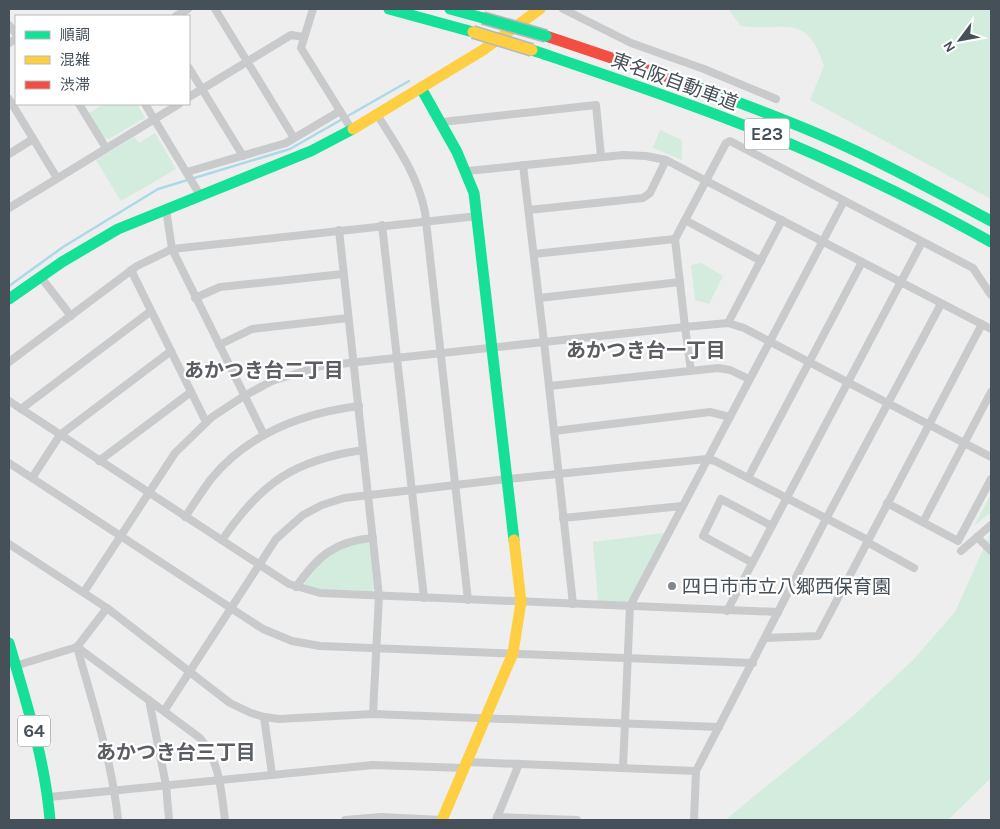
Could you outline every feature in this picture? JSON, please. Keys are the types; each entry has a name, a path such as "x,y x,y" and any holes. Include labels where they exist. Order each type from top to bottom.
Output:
{"main road":[{"path":"381,9 406,14"},
{"name":"東名阪自動車道","path":"389,9 532,50 763,133 841,166 918,203 991,242"},
{"name":"東名阪自動車道","path":"450,9 546,36 685,82 813,132 929,187 991,221"},
{"path":"9,299 92,242 118,229 310,152 345,119 378,116 483,50 540,9"},
{"path":"421,88 456,147 468,171 474,193 521,602 513,653 442,820"},
{"name":"64","path":"9,643 14,673 40,752 49,797 50,820"}],"street":[{"path":"215,9 294,138"},
{"path":"190,177 243,156 286,143 294,138 345,119 302,48 313,9"},
{"path":"563,9 631,43 704,69 776,99"},
{"path":"190,97 291,35 304,37"},
{"path":"190,70 243,156"},
{"path":"9,99 57,178"},
{"path":"80,105 106,148"},
{"path":"146,105 200,195"},
{"path":"9,208 177,105"},
{"path":"442,122 596,105 601,156"},
{"path":"378,116 417,181 427,221 468,600"},
{"path":"9,154 33,139"},
{"path":"691,371 675,239 726,143 730,142 973,268 991,295"},
{"path":"468,171 633,154 666,160 991,329"},
{"path":"529,210 643,198 650,193 666,160"},
{"path":"523,164 573,604"},
{"path":"623,768 630,606 844,201"},
{"path":"166,209 172,249 264,435"},
{"path":"9,362 131,270 149,259 172,249 478,216"},
{"path":"685,220 760,261"},
{"path":"728,323 782,220"},
{"path":"382,225 424,598"},
{"path":"339,230 379,596 373,714"},
{"path":"534,254 675,239"},
{"path":"727,611 751,562 772,526 922,242"},
{"path":"748,478 862,262"},
{"path":"131,270 206,422"},
{"path":"196,298 220,288 343,274"},
{"path":"40,276 71,316"},
{"path":"539,298 680,282"},
{"path":"694,820 696,771 826,519 941,304"},
{"path":"22,409 151,311"},
{"path":"219,345 252,329 348,318"},
{"path":"84,592 175,453 206,422 226,406 272,381 322,366 728,323 744,328 770,341 991,457"},
{"path":"764,638 818,636 982,324"},
{"path":"32,478 60,435 171,352"},
{"path":"548,386 724,368 749,380"},
{"path":"99,461 191,392"},
{"path":"923,522 991,392"},
{"path":"9,401 259,565 296,587 320,594 778,612"},
{"path":"185,517 212,478 240,451 264,435 308,416 359,406"},
{"path":"554,430 710,412 730,417"},
{"path":"222,540 237,518 258,495 291,470 326,456 363,450"},
{"path":"164,711 276,540 304,515 327,503 344,498 456,484 707,459 715,461 826,519 914,568"},
{"path":"9,463 263,629 292,641 310,645 753,663"},
{"path":"887,503 958,541 991,479"},
{"path":"751,562 703,536 721,499 772,526"},
{"path":"563,518 682,506"},
{"path":"961,551 991,525"},
{"path":"966,527 991,550"},
{"path":"296,587 314,563 324,554 340,545 373,538"},
{"path":"9,544 107,608 235,706 264,717 285,718 373,714 720,727"},
{"path":"14,673 76,647 107,608"},
{"path":"76,647 164,711 204,743 214,758 225,820"},
{"path":"76,647 100,725 115,790 118,820"},
{"path":"149,700 166,785 169,820"},
{"path":"264,717 272,774"},
{"path":"49,797 373,765 519,764 696,771"},
{"path":"519,764 496,819 577,820"},
{"path":"345,820 442,820"}],"green space":[{"path":"728,9 991,9 991,199 810,100 824,66 810,37 802,31 793,28 741,26"},
{"path":"102,105 138,105 145,118 109,139 104,138 89,113"},
{"path":"660,130 682,140 682,160 653,148"},
{"path":"155,133 176,169 121,201 96,160 134,137 139,143"},
{"path":"701,263 723,276 709,304 695,300 691,265"},
{"path":"991,494 991,512 974,526"},
{"path":"991,532 991,778 948,820 725,820 853,716 913,660 955,612"},
{"path":"664,533 629,600 625,603 598,601 593,542"},
{"path":"366,542 369,545 374,588 372,591 324,590 306,586 304,581 324,560 337,551"}],"waterway":[{"path":"9,286 63,247 158,189 290,149 409,81"}],"traffic: fast":[{"path":"389,9 473,32"},
{"path":"450,9 483,18"},
{"path":"483,18 546,36"},
{"path":"532,50 696,107 793,145 894,191 991,242"},
{"path":"692,85 782,119 854,150 894,169 991,221"},
{"path":"421,88 457,152 474,193 514,540"},
{"path":"9,299 62,262 118,229 311,151 353,129"},
{"path":"9,643 39,753 48,797 50,820"}],"traffic: slow":[{"path":"353,129 483,50 540,9"},
{"path":"473,32 532,50"},
{"path":"442,820 513,653 521,602 514,540"}],"traffic: jam":[{"path":"546,36 692,85"}],"place":[{"name":"四日市市立八郷西保育園","path":"672,586"}],"district":[{"name":"あかつき台一丁目","path":"646,350"},
{"name":"あかつき台二丁目","path":"264,370"},
{"name":"あかつき台三丁目","path":"176,752"}]}
